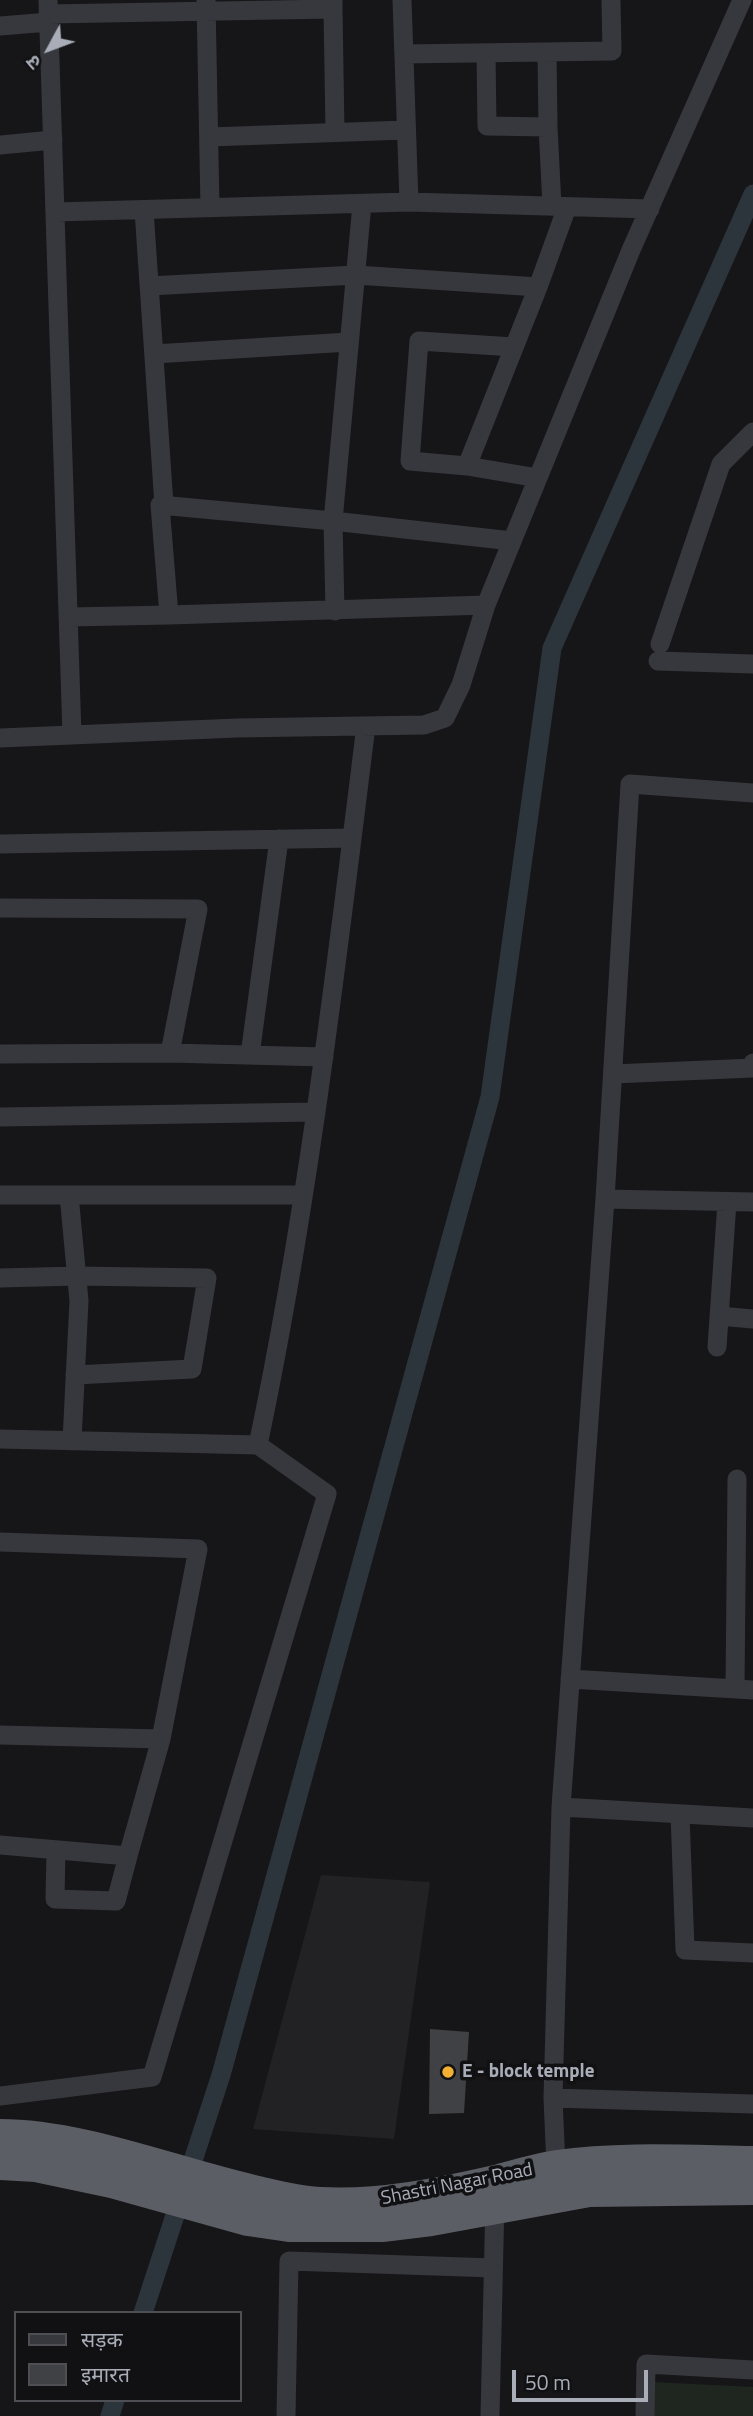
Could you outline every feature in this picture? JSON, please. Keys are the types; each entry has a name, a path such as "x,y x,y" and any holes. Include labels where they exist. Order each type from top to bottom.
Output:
{"highway":[{"name":"Shastri Nagar Road","path":"0,2135 64,2143 121,2170 219,2183 293,2200 323,2203 495,2194 638,2161 753,2162"},
{"path":"0,2164 121,2170 248,2220 289,2226 382,2226 431,2220 495,2194"},
{"path":"558,2181 589,2191 753,2189"}],"street":[{"path":"402,0 409,202"},
{"path":"404,54 612,51 611,0"},
{"path":"0,738 237,728 424,726 445,718 461,685 486,605 538,478 650,209 742,0"},
{"path":"0,26 48,12 333,4 335,132"},
{"path":"206,6 210,208"},
{"path":"48,12 72,736"},
{"path":"467,466 538,287 559,207 548,127 547,52"},
{"path":"486,53 487,126 548,127"},
{"path":"209,137 406,130"},
{"path":"0,145 53,140"},
{"path":"55,212 409,202 650,209"},
{"path":"335,611 333,521 362,204"},
{"path":"144,210 164,505"},
{"path":"149,286 356,275 538,287"},
{"path":"514,346 419,341 410,461 467,466 538,478"},
{"path":"154,354 349,342"},
{"path":"753,432 721,464 659,653 753,664"},
{"path":"169,615 160,505 512,541"},
{"path":"69,617 486,605"},
{"path":"258,1446 277,1354 316,1112 366,726"},
{"path":"558,2181 553,2098 561,1807 605,1199 630,784 753,793"},
{"path":"0,844 352,838"},
{"path":"250,1055 279,839"},
{"path":"0,908 198,909 170,1053"},
{"path":"0,1054 170,1053 324,1057"},
{"path":"613,1073 753,1069 753,1063"},
{"path":"0,1117 316,1112"},
{"path":"0,1195 303,1195"},
{"path":"69,1195 79,1301 72,1441"},
{"path":"605,1199 753,1202"},
{"path":"717,1347 727,1202"},
{"path":"0,1278 207,1278 192,1369 75,1375"},
{"path":"719,1315 753,1319"},
{"path":"0,1439 258,1446 327,1494 152,2077 0,2096"},
{"path":"570,1679 744,1690 737,1479"},
{"path":"0,1542 198,1549 161,1739 116,1901 55,1899 56,1850"},
{"path":"0,1735 161,1739"},
{"path":"561,1807 753,1818"},
{"path":"680,1814 685,1950 753,1953"},
{"path":"0,1845 128,1856"},
{"path":"553,2098 753,2104"},
{"path":"490,2416 495,2194"},
{"path":"286,2416 289,2261 494,2268"},
{"path":"645,2416 646,2364 753,2370"}],"shaded area":[{"path":"321,1875 430,1882 394,2139 253,2129"},
{"path":"652,2382 753,2387 753,2416 650,2416"}],"building":[{"name":"E - block temple","path":"430,2029 469,2032 464,2113 429,2114"}],"waterway":[{"path":"144,2311 221,2075 490,1097 552,648 753,194"},
{"path":"110,2416 114,2402"}],"place":[{"name":"E - block temple","path":"448,2072"}]}
